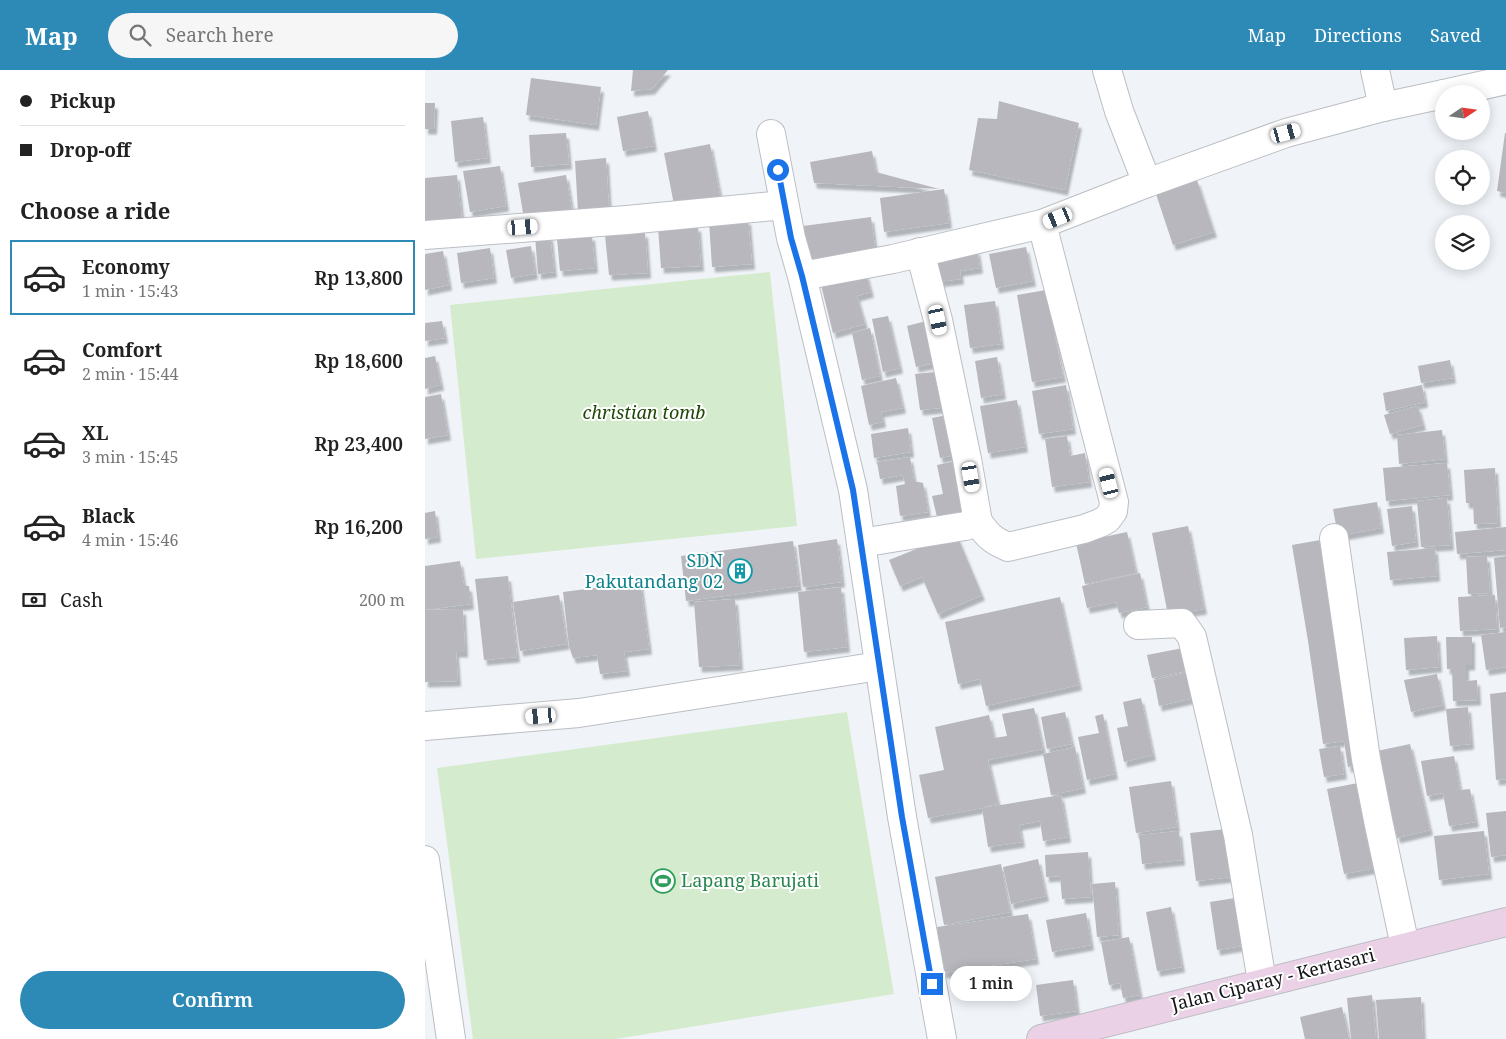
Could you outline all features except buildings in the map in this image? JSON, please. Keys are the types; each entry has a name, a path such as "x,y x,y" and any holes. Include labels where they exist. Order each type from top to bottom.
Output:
{"main road":[{"name":"Jalan Ciparay - Kertasari","path":"1041,1039 1506,922"}],"street":[{"path":"1107,70 1119,111 1147,183"},
{"path":"1375,70 1383,107"},
{"path":"1484,85 1506,80"},
{"path":"802,276 893,259 1042,224 1147,183 1286,133 1383,107 1435,96"},
{"path":"771,134 791,238 802,276 853,490 902,817 942,1039"},
{"path":"425,235 627,220 784,205"},
{"path":"920,252 940,330 967,458 978,522 989,537 1009,547 1084,529 1107,519 1113,511 1113,502 1042,224"},
{"path":"861,543 965,526 978,522"},
{"path":"1334,538 1366,759 1405,946"},
{"path":"1138,625 1183,623 1192,637 1238,835 1262,982"},
{"path":"425,726 579,713 879,666"},
{"path":"425,860 451,1039"}],"green space":[{"name":"christian tomb","path":"770,272 797,526 476,559 450,305"},
{"name":"Lapang Barujati","path":"847,712 894,994 616,1039 473,1039 437,768"}],"place":[{"name":"SDN Pakutandang 02","path":"740,571"},
{"name":"Lapang Barujati","path":"663,881"}],"route":[{"path":"778,170 791,238 802,276 853,490 902,817 932,984"}]}
